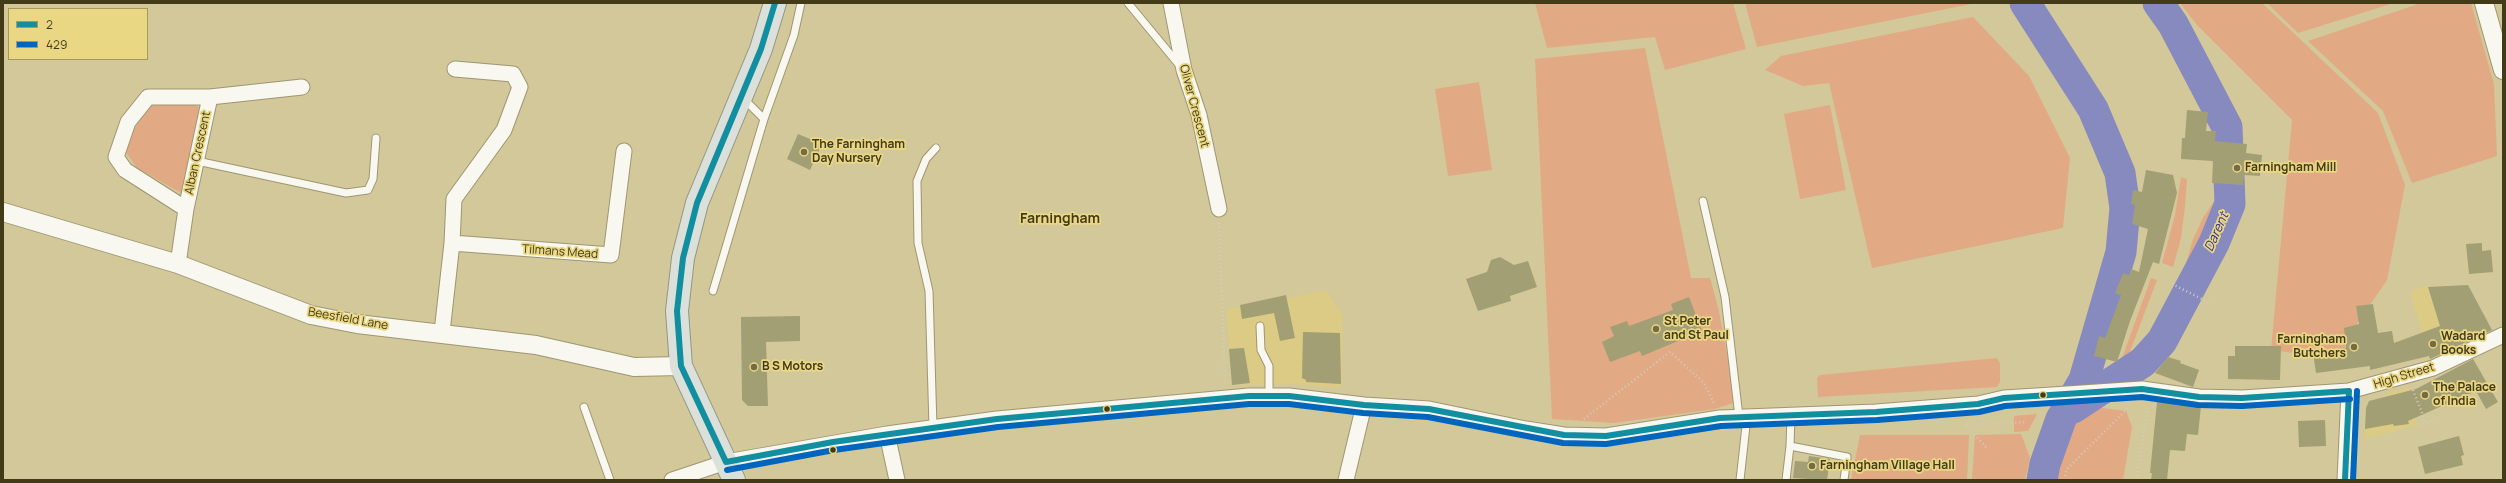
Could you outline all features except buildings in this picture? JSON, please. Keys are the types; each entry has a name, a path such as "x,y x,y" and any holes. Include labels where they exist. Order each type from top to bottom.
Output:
{"main road":[{"path":"730,471 681,366 677,311 683,258 697,203 742,98 761,49 775,3"}],"street":[{"name":"Oliver Crescent","path":"1171,3 1184,70 1199,115 1219,209"},
{"path":"2484,3 2503,70"},
{"path":"442,332 452,243 454,199 504,130 520,87 513,74 455,69"},
{"name":"Alban Crescent","path":"186,209 125,170 116,157 128,122 148,97 210,96 302,87"},
{"name":"Alban Crescent","path":"178,264 186,209 210,96"},
{"name":"Tilmans Mead","path":"452,243 611,255 624,151"},
{"name":"Beesfield Lane","path":"3,212 178,264 311,315 357,324 442,332 536,345 634,367 681,366"},
{"name":"High Street","path":"672,480 730,471 887,434 933,427 997,419 1225,398 1269,396 1364,405 1429,409 1564,434 1613,435 1720,418 1876,412 1978,404 2004,398 2116,391 2146,390 2216,398 2349,391 2409,376 2438,366 2503,335"},
{"path":"2345,480 2349,391"},
{"path":"1346,480 1364,405"},
{"path":"887,434 897,480"}],"lane":[{"path":"713,291 764,119 794,35 801,3"},
{"path":"1128,3 1184,70"},
{"path":"742,98 764,119"},
{"path":"197,161 346,193 368,190 373,179 376,138"},
{"path":"933,427 929,291 918,243 917,181 926,159 936,148"},
{"path":"1702,201 1725,297 1743,417 1740,480"},
{"path":"1260,326 1261,350 1269,366 1269,396"},
{"path":"584,407 610,480"},
{"path":"1786,480 1790,446 1791,415"},
{"path":"1790,446 1847,457 1844,480"}],"path":[{"path":"1219,209 1225,398"},
{"path":"2172,284 2210,302"},
{"path":"1564,434 1670,352 1704,383 1720,418"},
{"path":"2409,376 2426,423"},
{"path":"2064,480 2067,469 2111,427 2146,390"},
{"path":"2136,480 2146,390"},
{"path":"1978,404 1986,424"},
{"path":"2419,426 2437,419"},
{"path":"1986,446 1965,424 2026,422"}],"shaded area":[{"path":"1535,3 1733,3 1746,49 1665,70 1655,37 1547,48"},
{"path":"1745,3 1971,3 1971,4 1757,47"},
{"path":"2180,3 2262,3 2378,113 2405,185 2387,280 2350,334 2340,359 2271,350 2292,120 2197,25"},
{"path":"2267,3 2394,3 2298,33"},
{"path":"2421,3 2471,3 2494,84 2497,156 2412,183 2383,111 2308,41"},
{"path":"1973,17 2029,76 2070,158 2063,228 1872,268 1829,83 1803,86 1765,70 1781,56"},
{"path":"1645,48 1691,278 1710,278 1718,307 1736,402 1715,409 1614,423 1552,419 1535,59"},
{"path":"1479,82 1492,170 1448,176 1435,89"},
{"path":"188,103 202,108 183,194 137,168 123,148 148,106"},
{"path":"1830,105 1846,190 1800,199 1784,114"},
{"path":"2181,177 2187,179 2185,206 2181,238 2173,267 2162,263 2175,215"},
{"path":"2219,194 2223,194 2213,215 2191,289 2180,284 2193,239 2203,218"},
{"path":"2151,278 2157,280 2126,362 2121,361"},
{"path":"2428,285 2449,355 2430,360 2410,292"},
{"path":"2177,289 2189,295 2163,340 2149,357 2147,355 2154,337 2160,335 2170,315 2168,310"},
{"path":"1326,290 1343,316 1341,388 1293,384 1232,385 1226,308 1240,308 1240,305 1286,295 1287,298"},
{"path":"1997,358 2000,363 2000,382 1997,387 1818,397 1817,378 1820,375"},
{"path":"2409,387 2417,425 2365,439 2366,408 2369,401 2388,397 2388,393"},
{"path":"2103,408 2126,411 2132,427 2123,480 2051,480 2072,422 2082,413"},
{"path":"2037,414 2028,431 2014,432 2014,416"},
{"path":"2021,434 2030,458 2025,480 1972,480 1975,435"},
{"path":"1860,435 1969,435 1967,480 1851,480"}],"waterway":[{"name":"Darent","path":"2025,3 2093,109 2120,173 2125,208 2121,252 2084,380 2061,419 2045,464 2042,480"},
{"name":"Darent","path":"2073,408 2143,362 2162,341 2214,243 2230,204 2227,127 2173,24 2158,3"}],"transit line":[{"name":"2","path":"726,462 681,366 677,311 683,258 697,203 761,49 775,3"},
{"name":"2","path":"726,462 833,442 997,419 1249,396 1289,396 1364,405 1429,409 1564,435 1606,436 1720,418 1876,412 1978,404 2004,398 2142,389 2199,397 2242,398 2349,391"},
{"name":"2","path":"2345,480 2349,391"},
{"name":"429","path":"2353,480 2357,391"},
{"name":"429","path":"727,470 834,450 998,427 1249,404 1289,404 1363,413 1428,417 1563,443 1606,444 1721,426 1877,420 1979,412 2005,406 2142,397 2198,405 2242,406 2350,399"}],"place":[{"name":"The Farningham Day Nursery","path":"804,152"},
{"name":"Farningham Mill","path":"2237,168"},
{"name":"St Peter and St Paul","path":"1656,329"},
{"name":"Wadard Books","path":"2433,344"},
{"name":"Farningham Butchers","path":"2354,347"},
{"name":"B S Motors","path":"754,367"},
{"name":"The Palace of India","path":"2425,395"},
{"name":"Farningham Village Hall","path":"1812,466"}],"district":[{"name":"Farningham","path":"1060,219"}]}
